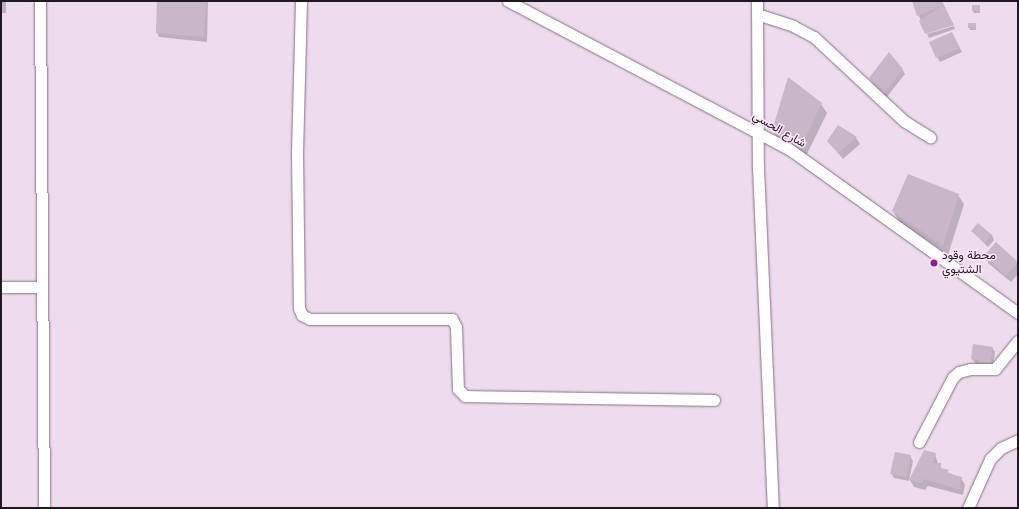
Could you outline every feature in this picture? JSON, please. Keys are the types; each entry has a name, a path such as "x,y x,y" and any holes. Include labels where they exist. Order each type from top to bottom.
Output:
{"street":[{"path":"40,1 44,508"},
{"path":"302,1 296,151 299,308 302,315 310,319 452,318 456,327 458,389 465,396 714,400"},
{"name":"شارع الحسي","path":"508,1 757,131 796,154 1018,313"},
{"path":"757,1 757,131 773,508"},
{"path":"757,14 793,26 814,37 904,121 930,137"},
{"path":"1,287 42,291"},
{"path":"1,295 42,291"},
{"path":"919,442 953,377 959,372 970,369 995,369 1018,341"},
{"path":"968,508 990,459 1001,448 1018,440"}],"building":[{"path":"157,1 206,1 204,37 156,33"},
{"path":"912,1 942,1 943,5 917,16"},
{"path":"943,5 954,25 925,34 919,21"},
{"path":"972,5 980,5 980,11 972,11"},
{"path":"968,23 976,23 976,29 968,28"},
{"path":"952,32 960,48 936,58 929,42"},
{"path":"889,52 903,69 883,95 869,78"},
{"path":"788,77 822,103 800,149 772,131"},
{"path":"838,125 857,137 838,153 827,141"},
{"path":"908,174 959,194 943,246 892,211"},
{"path":"978,223 992,235 985,243 971,231"},
{"path":"996,242 1018,262 1006,276 984,256"},
{"path":"973,344 993,347 989,369 978,367 979,360 971,359"},
{"path":"924,450 936,453 933,463 941,463 941,468 949,470 947,473 962,477 959,489 924,479 921,483 909,480"},
{"path":"895,452 911,455 906,477 890,474"}],"place":[{"name":"محطة وقود الشتيوي","path":"934,263"}]}
